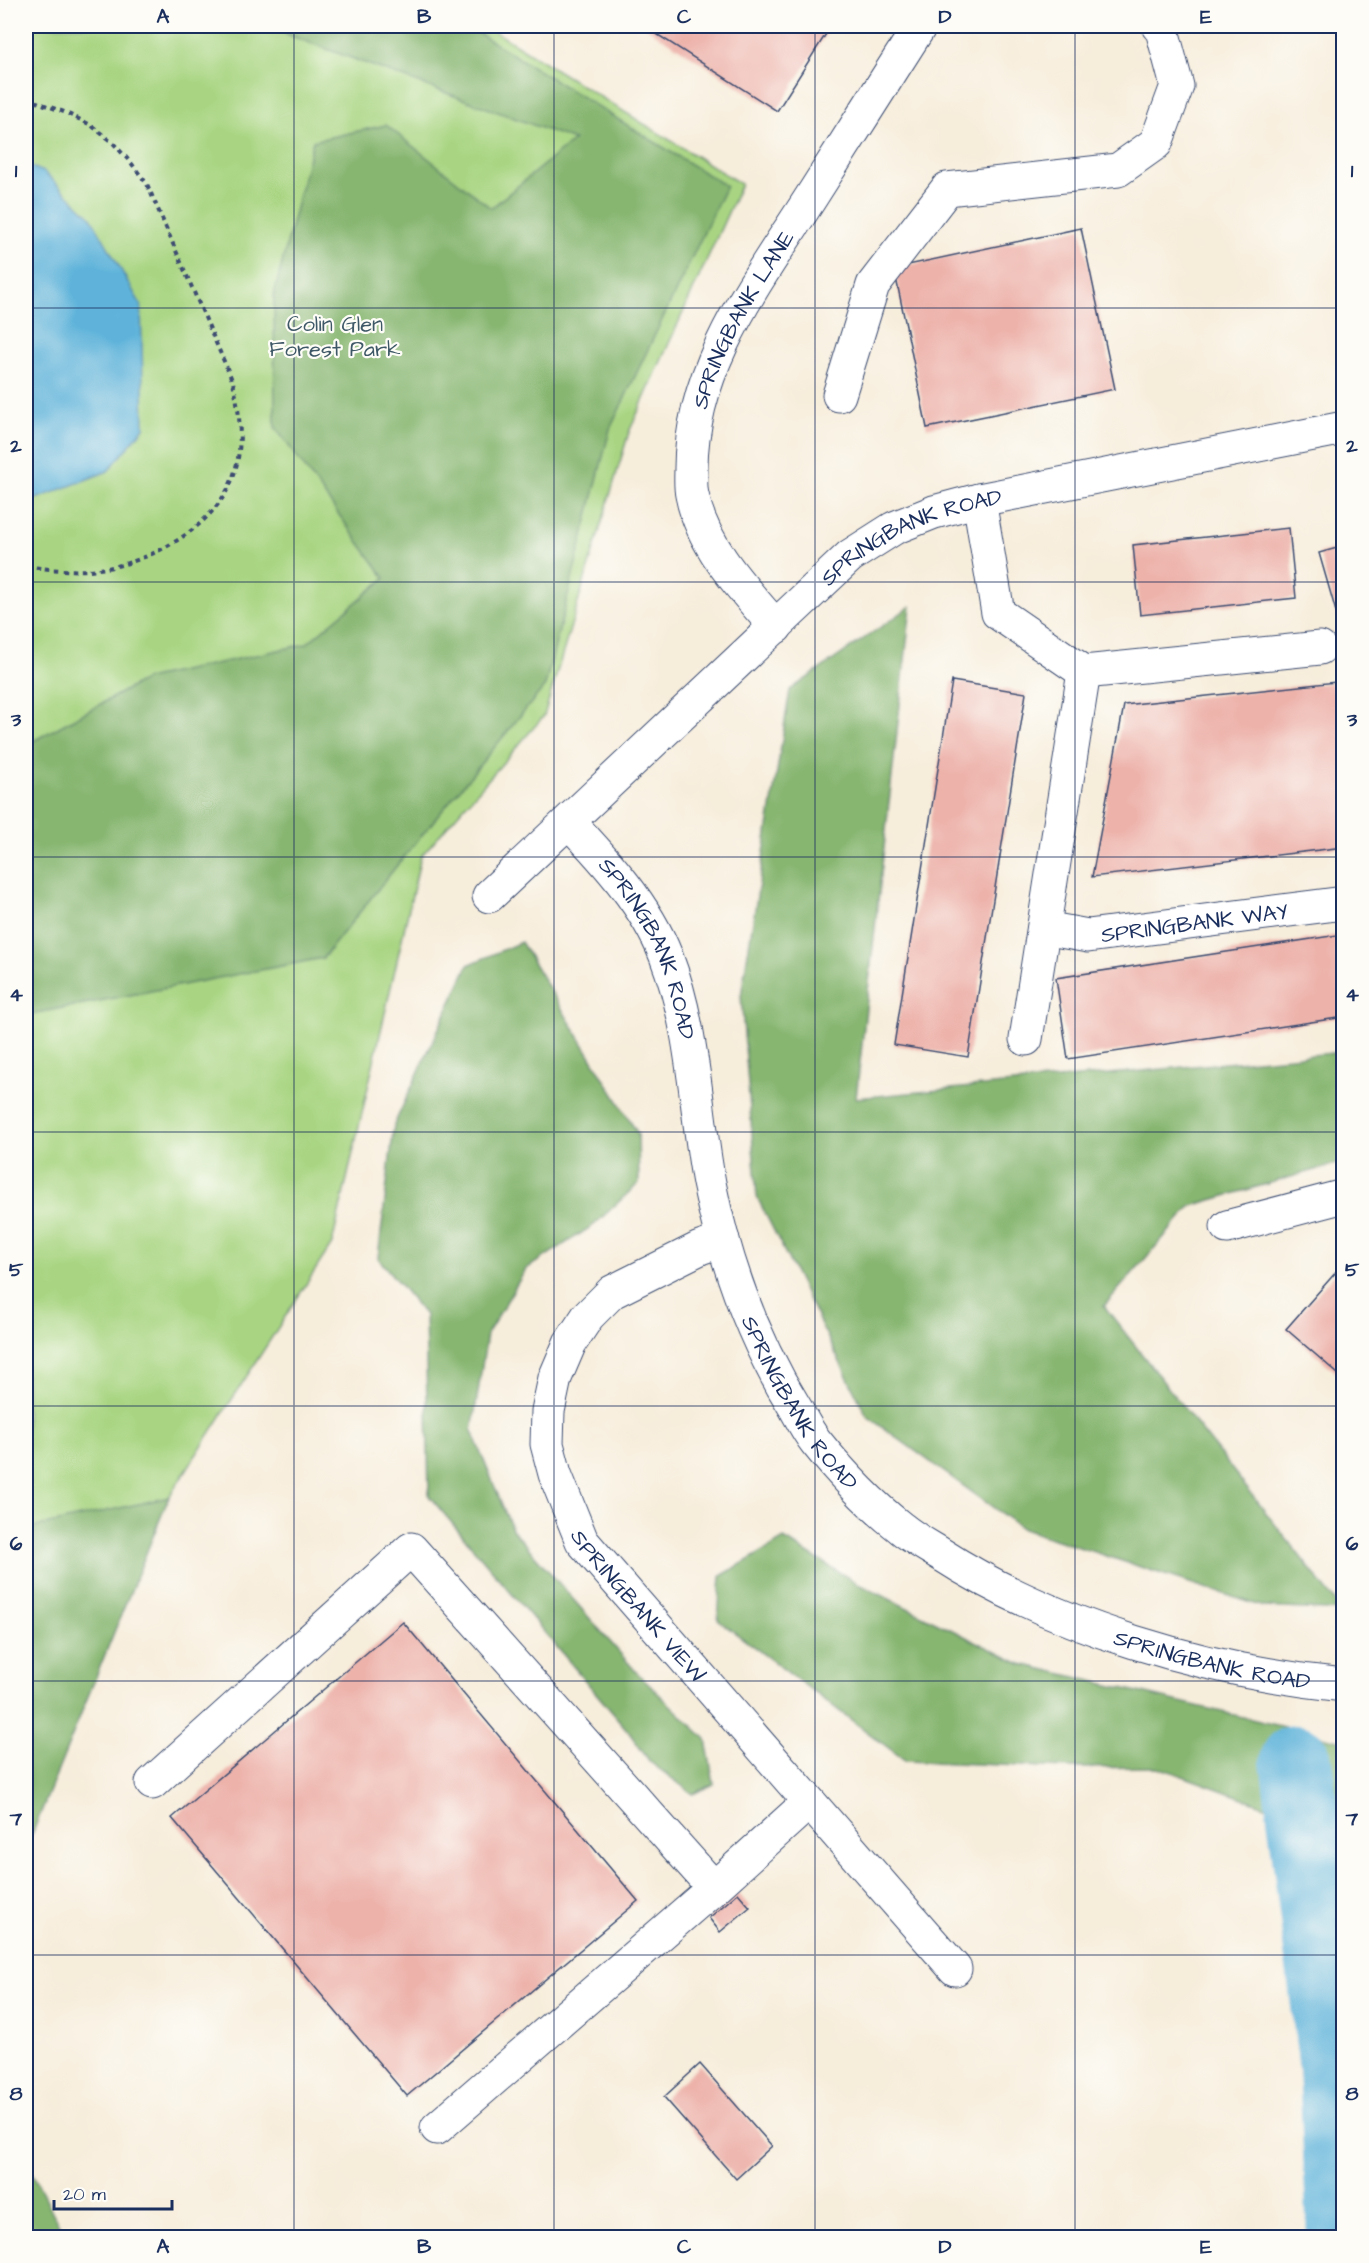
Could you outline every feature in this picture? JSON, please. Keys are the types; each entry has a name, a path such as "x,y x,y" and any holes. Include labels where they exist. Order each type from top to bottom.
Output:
{"street":[{"name":"SPRINGBANK LANE","path":"776,627 744,589 704,533 692,494 691,450 696,414 708,373 735,318 920,26"},
{"path":"838,395 873,285 946,189 1118,170 1156,143 1177,87 1162,30 1158,26"},
{"name":"SPRINGBANK ROAD","path":"489,896 850,556 894,528 934,512 979,500 1344,428"},
{"path":"979,500 998,613 1084,672 1320,648"},
{"path":"1026,1039 1084,672"},
{"name":"SPRINGBANK ROAD","path":"569,822 621,880 666,955 679,999 693,1068 709,1181 723,1240 748,1314 775,1376 814,1440 857,1488 902,1529 966,1571 1031,1604 1100,1630 1225,1667 1298,1681 1344,1685"},
{"name":"SPRINGBANK WAY","path":"1044,928 1088,936 1344,903"},
{"path":"1227,1227 1344,1196"},
{"name":"SPRINGBANK VIEW","path":"723,1240 682,1256 612,1292 588,1316 570,1343 555,1378 548,1411 547,1444 555,1474 582,1541 955,1969"},
{"path":"152,1784 411,1549 714,1888"},
{"path":"437,2127 714,1888 808,1802"}],"path":[{"path":"26,98 91,125 114,144 147,184 233,382 240,428 233,477 224,496 209,514 168,545 121,565 66,571 26,566"}],"green space":[{"name":"Colin Glen Forest Park","path":"26,26 486,26 741,184 629,432 544,716 421,856 332,1244 169,1497 26,1556"},
{"path":"264,26 467,26 726,186 610,429 545,686 323,958 26,1015 26,745 146,679 306,644 385,578 275,427 274,295 313,141 386,125 491,208 574,140"},
{"path":"911,606 856,1098 1343,1052 1343,1162 1191,1206 1104,1306 1343,1611 1264,1607 1023,1529 867,1416 757,1197 741,996 790,690"},
{"path":"521,942 638,1134 639,1183 594,1225 526,1269 487,1334 472,1431 512,1529 639,1675 706,1739 714,1784 693,1794 650,1762 628,1731 429,1496 425,1315 378,1258 394,1125 468,965"},
{"path":"169,1497 33,1832 26,1845 26,1529"},
{"path":"784,1539 857,1583 1021,1664 1343,1741 1343,2237 1319,2237 1270,1808 1158,1767 1069,1768 906,1761 718,1620 721,1576"},
{"path":"26,2160 65,2237 26,2237"}],"water":[{"path":"26,165 44,172 91,217 141,305 144,428 108,471 31,501 26,498"}],"building":[{"path":"644,26 831,26 777,111"},
{"path":"1081,228 1115,389 927,428 894,268"},
{"path":"1289,528 1296,598 1140,615 1133,545"},
{"path":"1344,546 1344,636 1343,636 1319,553"},
{"path":"952,681 1026,693 968,1057 894,1045"},
{"path":"1336,682 1344,704 1344,847 1092,877 1124,705"},
{"path":"1344,934 1344,1017 1068,1059 1056,978"},
{"path":"1344,1263 1344,1379 1286,1329"},
{"path":"403,1622 638,1901 407,2096 172,1818"},
{"path":"738,1893 750,1907 720,1932 709,1918"},
{"path":"700,2064 772,2146 736,2179 664,2097"}],"waterway":[{"path":"1296,1761 1335,2068 1343,2238"}]}
